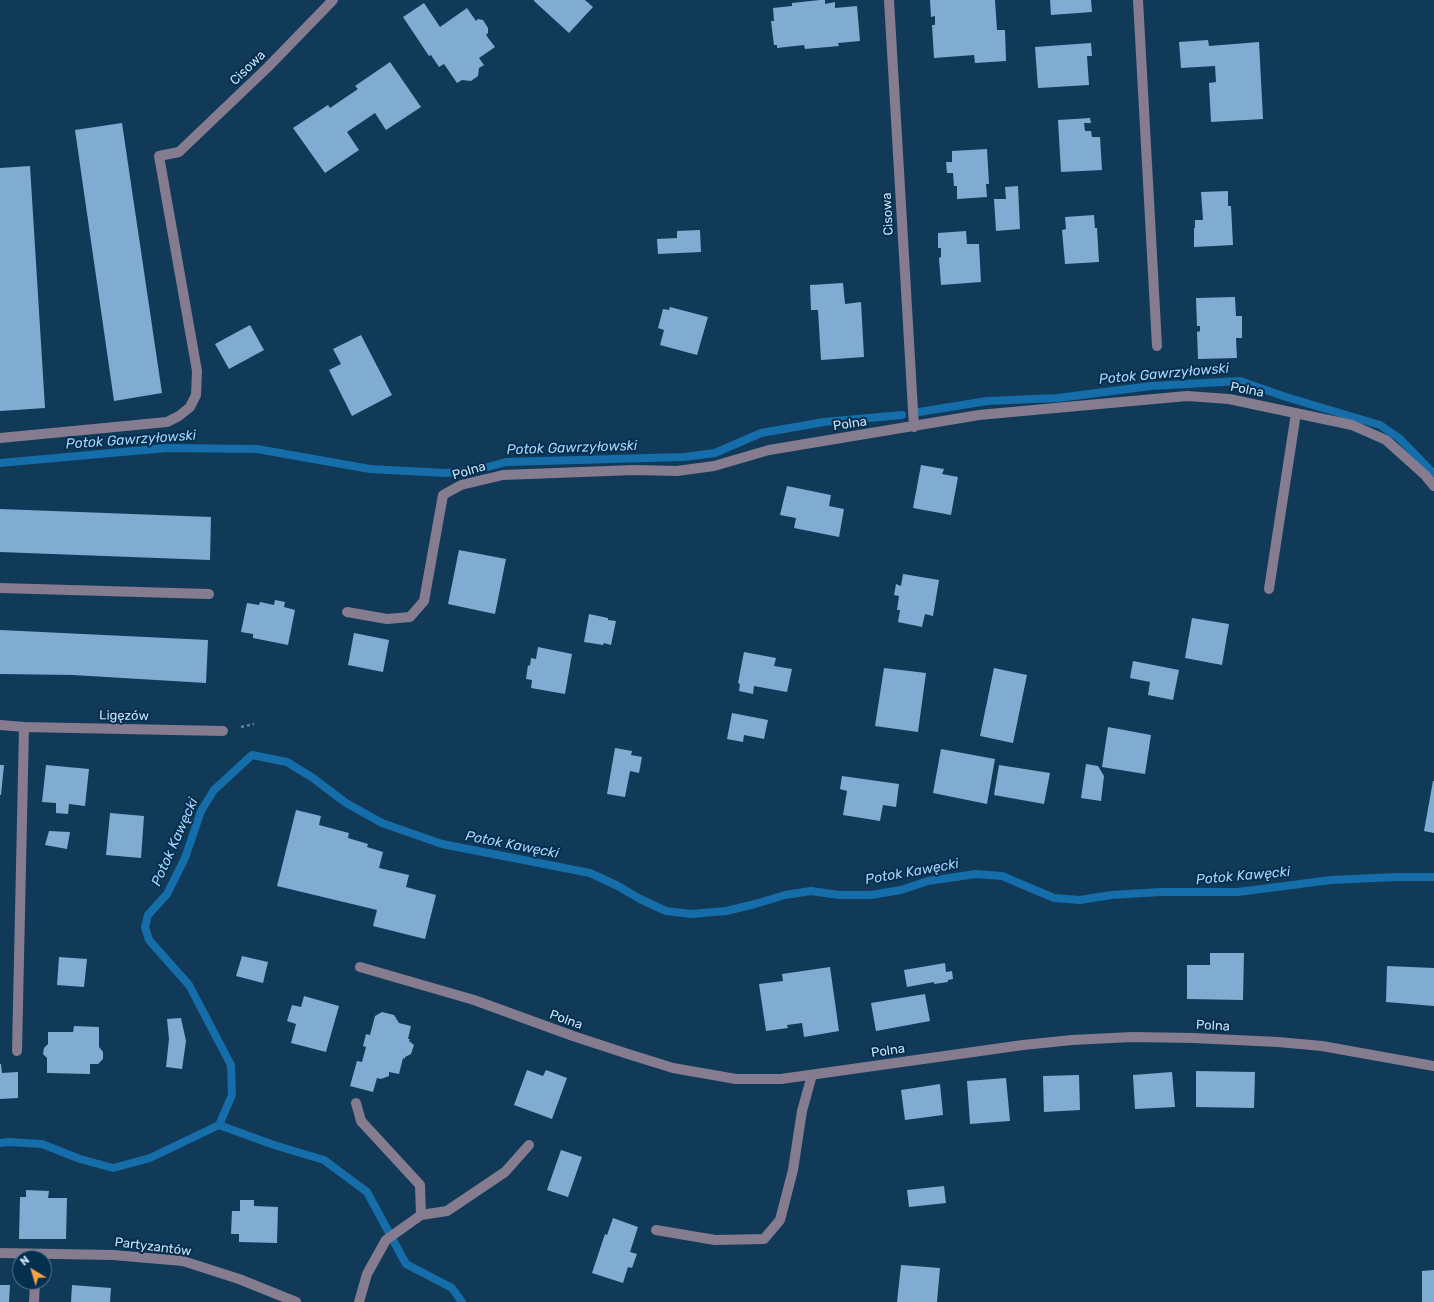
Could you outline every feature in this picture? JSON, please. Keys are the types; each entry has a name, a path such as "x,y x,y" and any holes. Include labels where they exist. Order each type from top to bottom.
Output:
{"street":[{"name":"Cisowa","path":"0,438 167,422 190,408 196,395 197,371 159,156 179,152 268,67 333,0"},
{"name":"Cisowa","path":"889,0 914,427"},
{"path":"1138,0 1157,346"},
{"name":"Polna","path":"347,612 387,619 410,616 424,600 443,494 461,485 503,475 634,470 677,471 714,466 769,450 914,427 978,415 1187,396 1229,399 1352,425 1386,440 1425,475 1434,486"},
{"path":"1269,589 1296,413"},
{"path":"0,588 209,594"},
{"name":"Ligęzów","path":"0,725 24,727 223,731"},
{"path":"17,1051 24,727"},
{"name":"Polna","path":"360,967 474,1000 573,1036 673,1068 736,1079 781,1078 812,1075 1023,1045 1072,1040 1132,1037 1278,1042 1322,1046 1434,1066"},
{"path":"656,1230 715,1240 764,1239 780,1220 793,1170 802,1112 812,1075"},
{"path":"356,1103 361,1121 420,1184 421,1215"},
{"path":"359,1302 367,1274 386,1240 421,1215 447,1211 505,1172 529,1145"},
{"name":"Partyzantów","path":"0,1254 12,1255"},
{"name":"Partyzantów","path":"52,1256 113,1255 183,1261 239,1279 296,1302"},
{"path":"34,1302 35,1290"}],"building":[{"path":"534,0 585,0 593,7 569,33"},
{"path":"825,0 825,4 835,2 835,8 857,6 860,41 838,43 839,46 805,49 804,45 777,48 777,45 774,45 771,21 774,21 773,8 792,6 792,3"},
{"path":"930,0 995,0 997,30 1005,30 1006,61 975,63 974,55 934,58 932,25 935,25 935,16 931,17"},
{"path":"1050,0 1091,0 1092,12 1051,15"},
{"path":"424,3 440,27 467,8 476,21 478,19 483,20 488,28 488,33 486,35 495,47 479,58 484,65 479,68 478,76 471,81 462,80 457,83 444,64 439,67 431,55 429,56 403,17"},
{"path":"1208,40 1209,46 1259,42 1263,119 1211,122 1209,83 1216,82 1215,66 1181,68 1179,42"},
{"path":"1091,43 1092,56 1087,56 1089,85 1038,88 1035,47"},
{"path":"390,62 421,107 386,130 375,113 347,132 359,150 325,173 293,128 328,105 330,108 358,89 355,86"},
{"path":"1090,118 1091,123 1084,123 1085,131 1091,131 1092,137 1100,137 1102,170 1061,172 1058,120"},
{"path":"122,123 162,393 114,401 75,130"},
{"path":"987,149 989,184 986,184 987,197 957,199 957,186 954,186 953,173 947,173 946,162 952,162 952,151"},
{"path":"30,166 45,408 0,411 0,168"},
{"path":"1018,186 1020,229 996,231 994,199 1006,199 1005,187"},
{"path":"1228,191 1228,206 1231,206 1233,245 1194,247 1195,220 1203,220 1201,192"},
{"path":"1094,215 1095,228 1097,228 1099,262 1065,264 1062,230 1066,229 1065,217"},
{"path":"700,230 701,252 658,254 657,239 677,238 677,231"},
{"path":"966,231 967,244 979,244 981,282 941,285 939,258 941,257 941,248 938,248 938,233"},
{"path":"843,283 845,304 861,302 864,357 821,360 818,310 811,310 810,285"},
{"path":"1235,297 1236,316 1242,316 1242,338 1236,338 1237,358 1198,359 1197,332 1200,331 1200,326 1197,326 1196,298"},
{"path":"670,307 708,317 697,355 660,345 664,330 658,328 663,309 669,310"},
{"path":"250,325 264,350 229,369 215,344"},
{"path":"361,335 392,395 352,416 329,370 341,364 333,349"},
{"path":"921,465 944,469 942,474 958,477 951,515 913,508"},
{"path":"787,486 831,495 829,506 844,509 839,537 794,528 796,518 780,515"},
{"path":"0,509 211,517 210,560 0,552"},
{"path":"459,550 506,559 495,614 448,604"},
{"path":"903,574 939,580 933,616 925,614 922,627 898,622 900,610 897,610 899,596 894,595 896,584 901,586"},
{"path":"275,600 285,602 284,607 295,610 288,645 253,638 253,634 241,632 247,603 259,605 260,602 274,605"},
{"path":"589,614 616,621 611,645 604,643 603,645 584,642"},
{"path":"1192,618 1229,624 1222,665 1185,658"},
{"path":"0,630 208,640 206,683 73,675 0,674"},
{"path":"354,633 389,640 383,672 348,665"},
{"path":"538,647 572,654 565,694 531,688 532,680 526,679 528,665 530,666 531,658 536,659"},
{"path":"744,652 776,658 774,666 792,669 787,692 754,686 753,694 739,691 740,684 738,683"},
{"path":"1133,661 1179,670 1173,700 1148,695 1150,682 1130,678"},
{"path":"884,668 926,673 918,732 875,726"},
{"path":"994,668 1027,675 1013,743 980,736"},
{"path":"732,713 768,720 764,739 744,735 743,742 727,739"},
{"path":"1108,727 1151,735 1145,774 1102,767"},
{"path":"615,748 632,751 631,755 642,757 639,773 630,771 625,797 607,794"},
{"path":"941,749 995,759 987,804 933,793"},
{"path":"1086,764 1098,766 1104,776 1101,801 1081,798"},
{"path":"0,765 4,765 1,795 0,795"},
{"path":"46,765 89,769 85,806 69,804 68,814 56,813 56,803 42,802"},
{"path":"999,765 1050,773 1044,804 994,795"},
{"path":"842,776 899,784 896,807 883,805 880,821 843,815 847,791 840,789"},
{"path":"1434,781 1434,833 1424,831"},
{"path":"296,810 321,816 319,825 349,833 348,838 368,844 367,847 383,852 379,868 409,875 406,887 436,895 425,939 373,926 377,910 277,886"},
{"path":"110,813 144,816 141,858 106,855"},
{"path":"49,831 70,832 67,849 45,845"},
{"path":"1210,953 1244,953 1243,1000 1187,999 1187,965 1210,965"},
{"path":"242,956 268,962 263,983 236,976"},
{"path":"59,957 87,959 84,987 57,985"},
{"path":"945,963 946,972 952,971 953,979 948,980 948,982 934,984 934,982 907,987 904,970"},
{"path":"1387,966 1434,968 1434,1006 1386,1002"},
{"path":"830,967 839,1031 804,1037 802,1023 787,1025 788,1028 766,1031 759,984 783,981 782,974"},
{"path":"925,994 930,1021 876,1031 871,1003"},
{"path":"304,996 339,1006 326,1052 291,1043 296,1024 287,1021 292,1005 301,1007"},
{"path":"382,1012 394,1015 399,1023 411,1026 408,1039 410,1039 409,1041 414,1045 411,1054 405,1057 405,1059 403,1058 399,1074 389,1072 389,1076 381,1079 377,1078 373,1092 350,1086 357,1061 362,1062 366,1047 363,1046 366,1034 370,1035 375,1016"},
{"path":"181,1018 186,1041 182,1069 166,1067 169,1039 167,1019"},
{"path":"74,1026 99,1027 99,1047 103,1052 103,1059 98,1064 90,1064 90,1074 47,1073 47,1058 43,1054 44,1048 48,1044 48,1032 73,1032"},
{"path":"0,1064 2,1073 18,1072 18,1098 0,1099"},
{"path":"527,1070 543,1076 546,1070 567,1078 552,1119 514,1105"},
{"path":"1196,1071 1255,1072 1254,1108 1196,1107"},
{"path":"1172,1072 1175,1107 1135,1109 1133,1075"},
{"path":"1079,1075 1080,1110 1044,1112 1043,1076"},
{"path":"1006,1078 1010,1121 970,1124 967,1081"},
{"path":"940,1084 943,1115 905,1120 901,1090"},
{"path":"561,1150 582,1157 568,1197 547,1190"},
{"path":"944,1186 946,1203 909,1207 907,1190"},
{"path":"26,1190 49,1191 48,1198 67,1198 66,1239 19,1239 20,1197 26,1197"},
{"path":"240,1200 254,1200 254,1206 278,1207 277,1243 239,1242 239,1234 231,1234 232,1211 240,1211"},
{"path":"613,1218 638,1227 630,1252 637,1254 632,1268 628,1267 623,1283 592,1273 605,1234 607,1235"},
{"path":"901,1265 940,1268 937,1302 897,1302"},
{"path":"1434,1270 1434,1302 1422,1302 1422,1271"},
{"path":"0,1285 10,1285 9,1302 0,1302"},
{"path":"72,1285 111,1288 110,1302 71,1302"}],"waterway":[{"name":"Potok Gawrzyłowski","path":"919,412 987,401 1058,398 1151,386 1240,381 1286,397 1380,425 1399,438 1434,474"},
{"name":"Potok Gawrzyłowski","path":"0,463 167,448 257,449 370,469 445,473 473,471 506,462 684,457 715,453 761,433 824,422 902,415"},
{"name":"Potok Kawęcki","path":"0,1143 9,1142 42,1144 80,1159 113,1168 150,1158 219,1125 232,1095 231,1065 189,985 149,940 145,927 148,915 167,894 185,858 201,811 214,790 252,755 287,762 313,778 346,803 382,823 442,844 590,873 666,911 691,914 726,911 785,895 811,891 839,895 871,895 901,890 928,881 976,874 1002,876 1054,898 1080,900 1111,895 1161,892 1238,892 1331,880 1434,877"},
{"path":"219,1125 274,1145 324,1160 367,1192 406,1264 452,1288 462,1302"}]}
